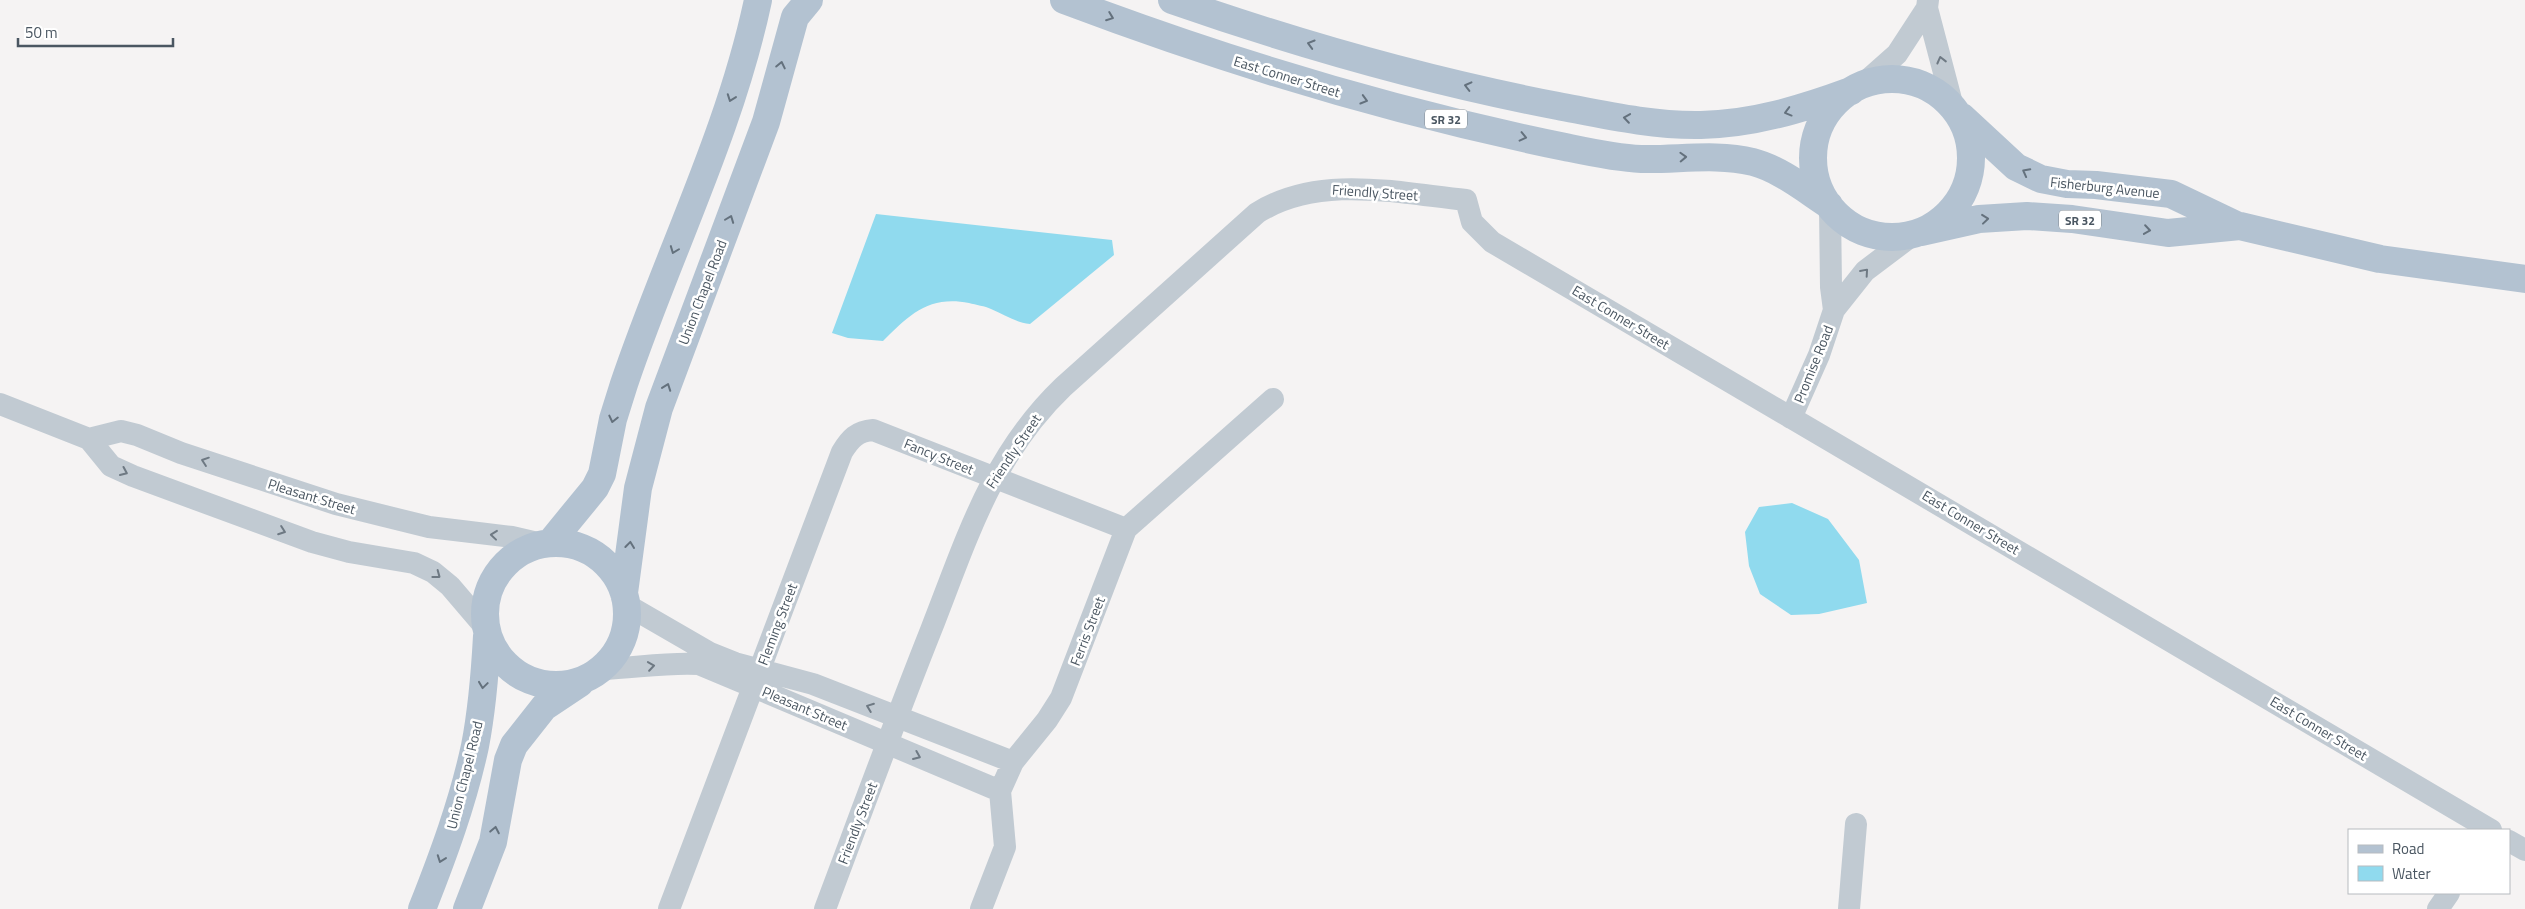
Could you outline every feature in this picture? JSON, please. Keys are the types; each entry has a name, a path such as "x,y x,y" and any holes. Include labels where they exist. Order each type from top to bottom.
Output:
{"main road":[{"path":"546,543 595,488 602,474 613,419 624,384 733,92 758,0"},
{"name":"Union Chapel Road","path":"626,599 638,488 659,408 766,122 795,17 809,0"},
{"name":"East Conner Street","path":"1064,0 1164,37 1270,72 1378,104 1480,128 1567,147 1639,159 1701,157 1754,162 1778,172 1830,206"},
{"path":"1172,0 1388,66 1517,98 1661,123 1700,125 1753,119 1805,108 1857,88 1882,80 1901,80 1929,89 1955,110 1970,142 1971,166 1965,189 1948,215 1917,233 1896,237 1877,235 1860,230 1844,220 1830,206 1820,189 1814,171 1814,152 1817,134 1830,110 1857,88"},
{"name":"Fisherburg Avenue","path":"1955,110 2016,167 2041,180 2171,194 2240,226 2380,259 2525,280"},
{"name":"Fisherburg Avenue","path":"1917,233 1979,219 2027,216 2057,217 2168,233 2240,226"},
{"path":"467,909 492,842 508,760 514,745 544,707 594,674 614,656 622,640 627,623 626,599 616,576 604,561 588,550 569,544 546,543 524,550 508,560 496,574 486,600 486,632 496,654 510,669 526,680 546,685 566,685 594,674"},
{"name":"Union Chapel Road","path":"422,909 455,820 474,746 486,632"}],"street":[{"path":"1857,88 1898,54 1928,4"},
{"path":"1928,4 1955,110"},
{"name":"Friendly Street","path":"825,909 896,717 985,493 1042,408 1257,213 1273,203 1298,194 1329,188 1466,200"},
{"name":"East Conner Street","path":"1466,200 1472,222 1492,242 1791,418 1901,480 2488,829"},
{"name":"Promise Road","path":"1830,206 1830,281 1834,310"},
{"name":"Promise Road","path":"1791,418 1819,355 1834,310 1865,270 1917,233"},
{"name":"Ferris Street","path":"981,909 1005,847 1000,790 1013,762 1047,720 1061,698 1126,529 1273,399"},
{"path":"0,404 89,439 111,466 133,476 312,542 349,552 414,563 433,572 462,598 486,632"},
{"name":"Fancy Street","path":"864,431 873,430 1126,529"},
{"name":"Pleasant Street","path":"89,439 121,431 137,435 181,453 336,504 429,527 546,543"},
{"name":"Fleming Street","path":"669,909 842,452 855,436 864,431"},
{"name":"Pleasant Street","path":"626,599 710,654 756,678 887,744 1000,790"},
{"name":"Pleasant Street","path":"594,674 673,663 698,664 756,678 813,684 1013,762"},
{"path":"1849,909 1856,824"},
{"name":"East Conner Street","path":"2510,842 2525,850"},
{"path":"2438,909 2448,894"}],"water":[{"path":"876,214 1112,240 1114,255 1030,324 1015,320 983,306 955,301 942,302 921,309 911,315 883,341 848,338 832,333"},
{"path":"1792,503 1828,519 1859,560 1867,603 1819,614 1791,615 1760,594 1749,566 1745,532 1759,507"}]}
